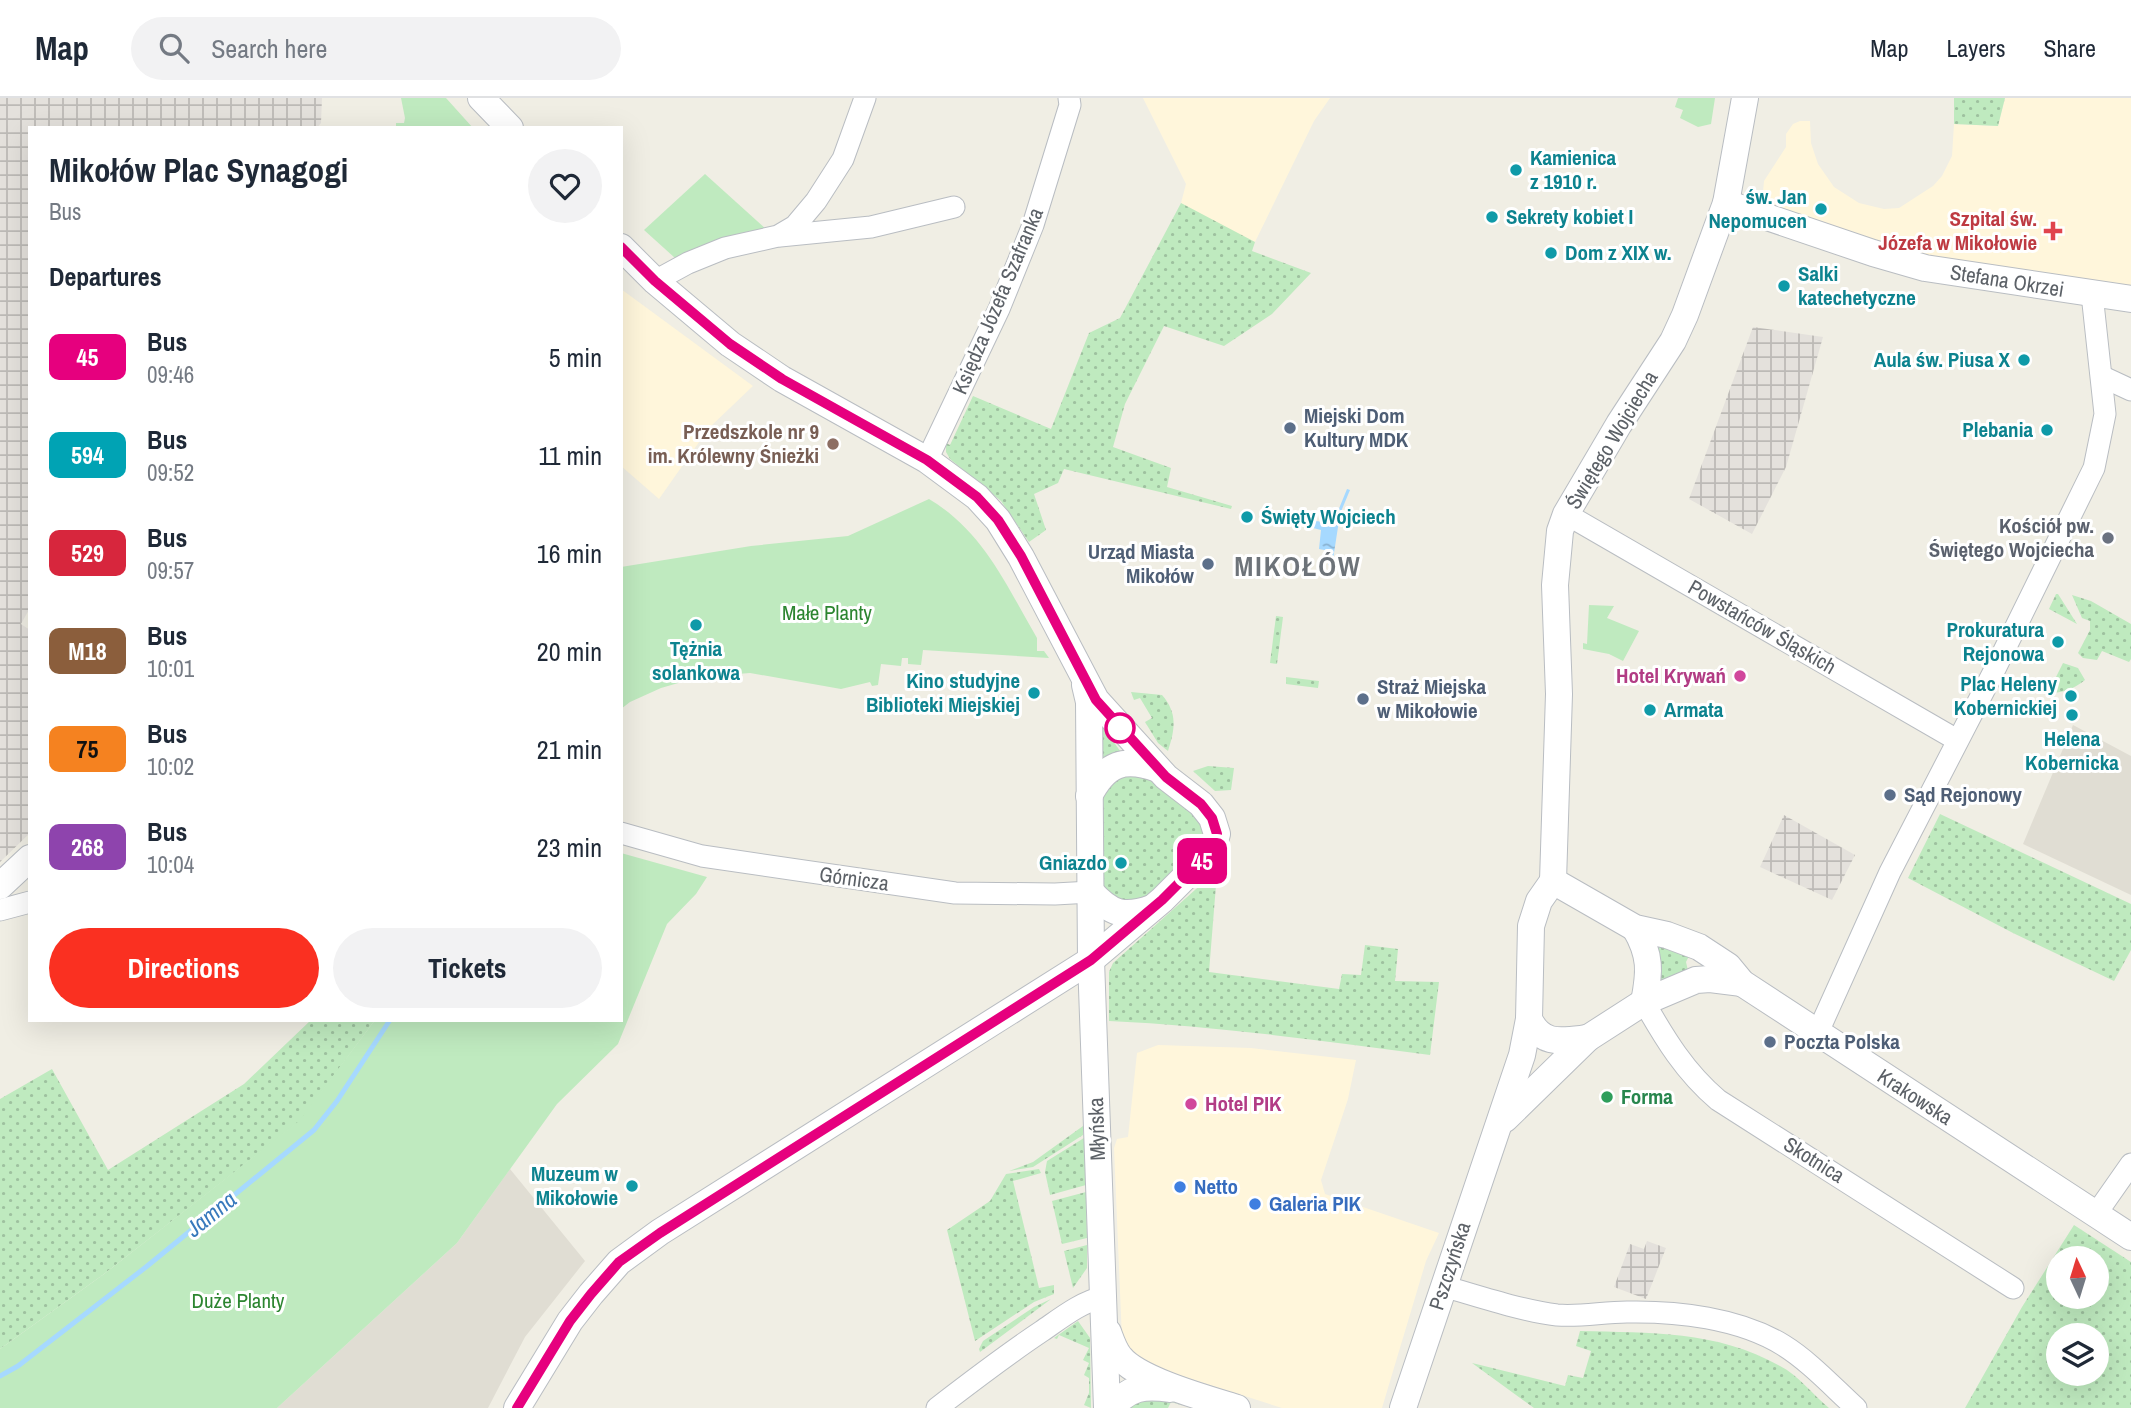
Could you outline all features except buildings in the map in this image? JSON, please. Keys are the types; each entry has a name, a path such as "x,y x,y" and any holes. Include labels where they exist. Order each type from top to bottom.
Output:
{"street":[{"path":"481,98 508,126"},
{"path":"778,236 795,226 826,186 843,159 865,98"},
{"name":"Księdza Józefa Szafranka","path":"927,460 999,309 1033,225 1070,105 1069,98"},
{"name":"Świętego Wojciecha","path":"1553,881 1559,694 1555,585 1557,550 1566,514 1619,424 1673,341 1689,307 1726,203 1745,98"},
{"name":"Stefana Okrzei","path":"1726,203 1925,268 2131,299"},
{"path":"655,281 725,247 778,236 871,226 954,207"},
{"path":"517,1408 570,1321 619,1262 660,1233 1091,960 1152,908 1207,855 1213,848 1217,834 1212,818 1201,804 1158,769 1096,700 1034,579 998,520 977,497 927,460 782,379 715,333 623,249"},
{"path":"1818,1032 1890,872 1993,673 2094,468 2105,414 2092,294"},
{"path":"2103,377 2131,390"},
{"name":"Powstańców Śląskich","path":"1566,514 1957,740"},
{"path":"1082,673 1089,702 1088,869 1091,892 1104,905 1117,912 1141,912 1152,908"},
{"path":"1089,796 1099,778 1113,766 1140,762 1158,769"},
{"name":"Górnicza","path":"623,834 702,856 955,893 1091,892"},
{"path":"0,886 28,860"},
{"name":"Krakowska","path":"1553,881 1636,928 1667,935 1699,947 1728,965 1742,983 2131,1237"},
{"name":"Pszczyńska","path":"1403,1408 1522,1055 1529,1019 1531,926 1539,901 1553,881"},
{"name":"Młyńska","path":"1091,892 1103,1305 1110,1408"},
{"path":"0,909 28,902"},
{"path":"1636,928 1645,944 1650,966 1644,1002"},
{"name":"Pszczyńska","path":"1499,1125 1588,1038 1644,1002 1696,980 1742,983"},
{"name":"Skotnica","path":"1644,1002 1680,1062 1698,1083 1718,1100 2013,1288"},
{"path":"1529,1019 1535,1031 1547,1039 1588,1038"},
{"path":"2096,1214 2131,1164"},
{"path":"1443,1286 1554,1314 1576,1316 1624,1311 1665,1312 1698,1315 1743,1328 1782,1345 1828,1381 1856,1408"},
{"path":"937,1408 988,1368 1090,1300 1103,1305 1111,1342 1119,1356 1129,1365 1189,1392 1237,1408"},
{"path":"1110,1408 1122,1396 1141,1387 1189,1392"}],"shaded area":[{"path":"0,98 322,98 319,126 28,126 28,612 21,624 28,629 28,835 0,862"},
{"path":"1143,98 1330,98 1314,121 1255,242 1227,231 1181,203 1186,184"},
{"path":"2005,98 2131,98 2131,291 1951,264 1887,248 1762,203 1764,181 1786,147 1786,134 1793,124 1810,121 1811,143 1818,164 1834,187 1859,203 1884,209 1899,208 1933,186 1942,176 1952,156 1954,124 1998,126"},
{"path":"623,290 753,386 709,428 659,499 623,468"},
{"path":"1753,327 1823,337 1786,467 1752,534 1689,499"},
{"path":"2073,725 2131,756 2131,895 2023,844"},
{"path":"1784,815 1855,855 1832,900 1760,867"},
{"path":"1158,1045 1251,1048 1356,1060 1348,1099 1321,1180 1325,1194 1439,1233 1426,1261 1382,1408 1282,1408 1148,1365 1134,1357 1122,1339 1114,1148 1117,1139 1128,1137 1137,1053"},
{"path":"510,1169 585,1261 525,1337 488,1408 277,1408 457,1243"},
{"path":"1647,1241 1666,1248 1646,1299 1614,1287 1630,1244 1644,1249"}],"green space":[{"path":"401,98 446,98 471,126 396,126 396,123 404,123"},
{"path":"1678,98 1715,98 1711,124 1698,127 1680,118 1683,110 1675,107"},
{"path":"1954,98 2005,98 1998,126 1954,124"},
{"path":"705,174 767,230 675,258 644,230"},
{"path":"1181,203 1255,242 1252,251 1311,273 1272,314 1224,346 1164,326 1125,404 1113,447 1171,468 1167,487 1232,506 1231,509 1064,469 1058,483 1034,494 1046,530 1029,542 1001,501 950,459 946,452 946,443 950,445 973,396 1051,429 1089,333 1120,318"},
{"name":"Małe Planty","path":"929,499 965,527 992,561 1037,638 1037,651 1044,651 1049,658 923,650 921,665 908,664 908,658 902,658 901,666 881,664 878,685 872,686 870,682 841,689 750,673 699,677 661,688 623,707 623,567 751,546 848,536"},
{"path":"2058,594 2077,624 2049,609"},
{"path":"2072,595 2091,601 2131,624 2129,662 2102,651 2097,660 2083,658 2078,653 2090,630 2090,621 2082,618"},
{"path":"1589,605 1614,606 1607,618 1639,631 1623,661 1609,654 1583,649 1583,643 1587,644"},
{"path":"1276,616 1283,617 1277,664 1270,663"},
{"path":"2063,663 2078,668 2085,680 2067,690 2046,693 2049,684 2052,685"},
{"path":"1286,677 1319,681 1318,688 1286,684"},
{"path":"1131,692 1162,695 1171,708 1174,722 1168,751 1158,743 1145,722 1152,718 1140,698 1134,700"},
{"path":"1103,727 1123,755 1103,763"},
{"path":"1208,766 1234,768 1231,790 1215,791 1193,771"},
{"path":"1123,770 1139,771 1170,793 1201,823 1204,844 1148,901 1119,906 1104,887 1103,794"},
{"path":"1940,814 2131,904 2131,950 2114,981 2013,933 1908,878"},
{"name":"Duże Planty","path":"623,854 707,877 696,894 667,924 618,1044 557,1104 457,1243 277,1408 0,1408 0,1349 104,1274 299,1121 373,1022 623,1022"},
{"path":"1214,873 1216,885 1209,972 1339,989 1342,974 1361,975 1365,945 1398,949 1395,981 1439,982 1430,1055 1230,1030 1109,1021 1109,972 1113,963"},
{"path":"1653,945 1690,954 1686,962 1689,975 1662,986"},
{"path":"309,1022 374,1022 300,1121 104,1274 0,1349 0,1099 52,1069 108,1170 244,1084"},
{"path":"1083,1126 1083,1135 1033,1167 1009,1171 1033,1162"},
{"path":"1084,1138 1086,1185 1050,1195 1045,1172 1047,1161"},
{"path":"1039,1169 1041,1173 1013,1181 1039,1288 1054,1285 1054,1294 1034,1302 975,1341 947,1230 990,1201 1006,1174"},
{"path":"1086,1192 1087,1238 1062,1244 1052,1201"},
{"path":"2074,1225 2106,1246 2061,1246"},
{"path":"1087,1245 1087,1268 1073,1288 1064,1251"},
{"path":"2109,1248 2131,1262 2131,1408 1965,1408 2046,1269 2046,1309 2109,1309"},
{"path":"1051,1299 980,1352 983,1341 1034,1307"},
{"path":"1078,1321 1090,1338 1091,1408 1084,1405 1089,1393 1089,1378 1084,1375 1089,1363 1083,1360 1089,1348 1059,1335 1057,1339 1054,1338"},
{"path":"1580,1331 1657,1333 1732,1346 1756,1354 1787,1370 1829,1408 1534,1408 1472,1363 1565,1386 1568,1375 1583,1378 1591,1351 1576,1346"},
{"path":"1156,1396 1184,1406 1171,1402 1168,1408 1128,1408 1135,1401"}],"water":[{"path":"1347,489 1350,490 1340,514 1332,566 1328,565 1330,551 1319,549 1321,530 1313,528 1316,521 1324,522 1330,508 1338,511"}],"waterway":[{"name":"Jamna","path":"0,1376 18,1366 146,1267 314,1130 337,1101 389,1022"}],"bus line":[{"name":"45","path":"517,1408 570,1321 619,1262 660,1233 1091,960 1162,900 1213,848 1217,834 1212,818 1201,804 1166,777 1096,700 1021,556 998,520 977,497 959,481 927,460 782,379 730,344 655,281 623,249"}],"place":[{"name":"Kamienica z 1910 r.","path":"1516,170"},
{"name":"św. Jan Nepomucen","path":"1821,209"},
{"name":"Sekrety kobiet I","path":"1492,217"},
{"name":"Szpital św. Józefa w Mikołowie","path":"2053,231"},
{"name":"Dom z XIX w.","path":"1551,253"},
{"name":"Salki katechetyczne","path":"1784,286"},
{"name":"Aula św. Piusa X","path":"2024,360"},
{"name":"Miejski Dom Kultury MDK","path":"1290,428"},
{"name":"Plebania","path":"2047,430"},
{"name":"Przedszkole nr 9 im. Królewny Śnieżki","path":"833,444"},
{"name":"Święty Wojciech","path":"1247,517"},
{"name":"Kościół pw. Świętego Wojciecha","path":"2108,538"},
{"name":"Urząd Miasta Mikołów","path":"1208,564"},
{"name":"Tężnia solankowa","path":"696,625"},
{"name":"Prokuratura Rejonowa","path":"2058,642"},
{"name":"Hotel Krywań","path":"1740,676"},
{"name":"Kino studyjne Biblioteki Miejskiej","path":"1034,693"},
{"name":"Plac Heleny Kobernickiej","path":"2071,696"},
{"name":"Straż Miejska w Mikołowie","path":"1363,699"},
{"name":"Armata","path":"1650,710"},
{"name":"Helena Kobernicka","path":"2072,715"},
{"name":"Sąd Rejonowy","path":"1890,795"},
{"name":"Gniazdo","path":"1121,863"},
{"name":"Poczta Polska","path":"1770,1042"},
{"name":"Forma","path":"1607,1097"},
{"name":"Hotel PIK","path":"1191,1104"},
{"name":"Muzeum w Mikołowie","path":"632,1186"},
{"name":"Netto","path":"1180,1187"},
{"name":"Galeria PIK","path":"1255,1204"}],"district":[{"name":"MIKOŁÓW","path":"1298,566"}]}
